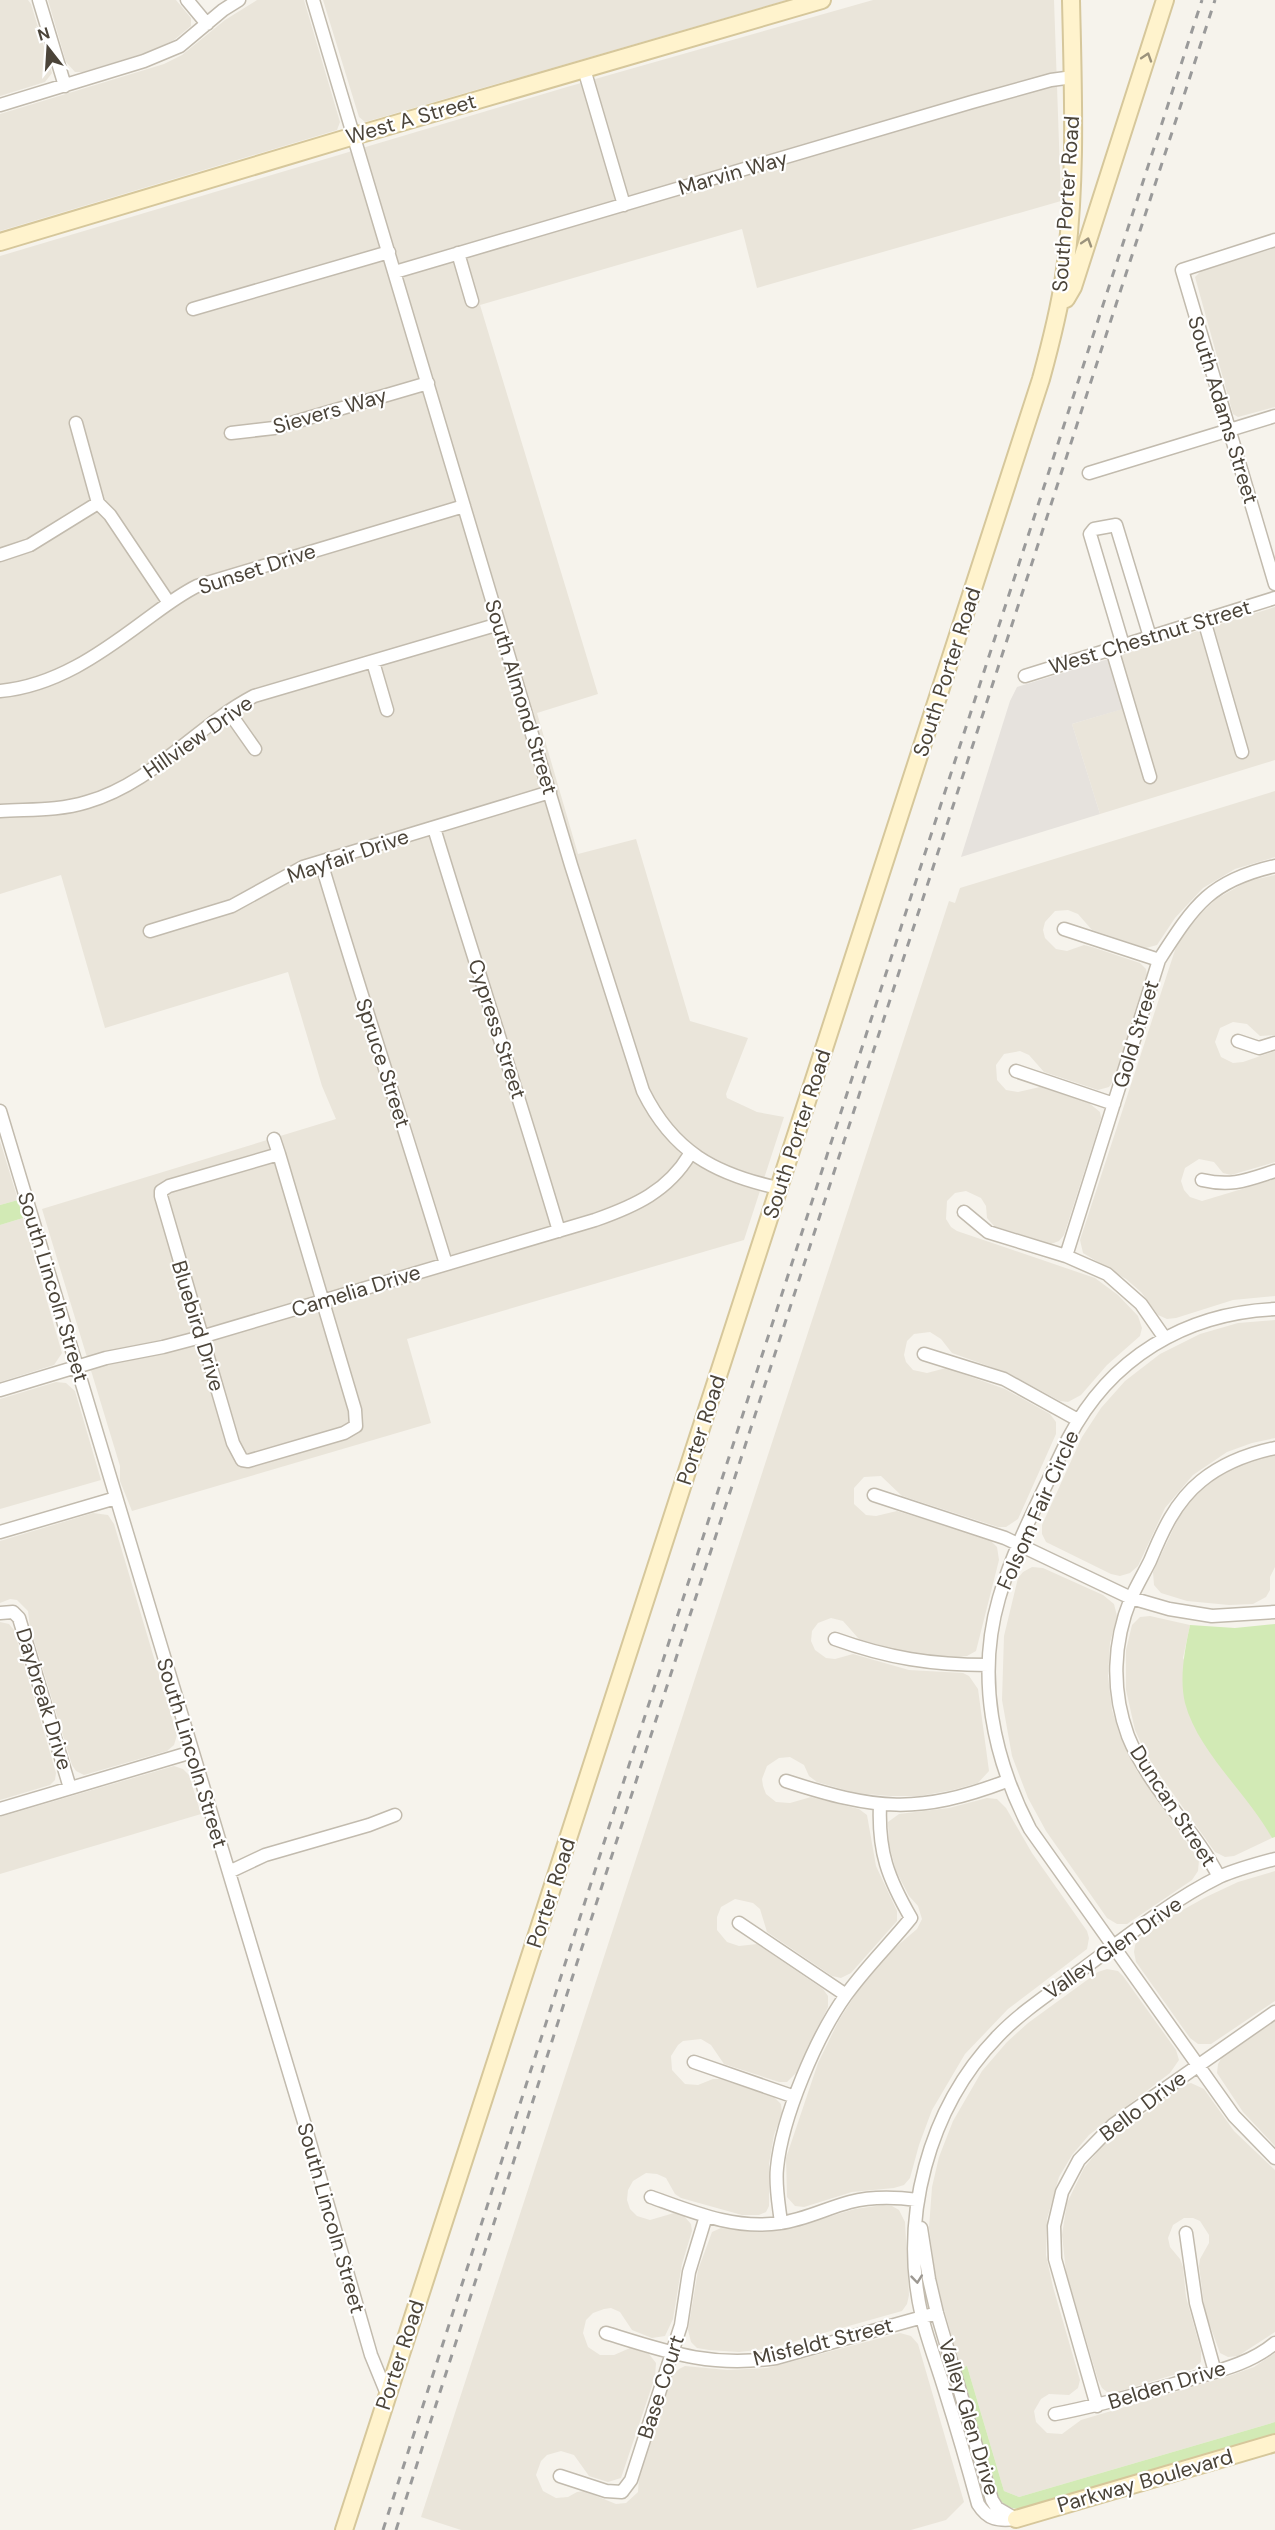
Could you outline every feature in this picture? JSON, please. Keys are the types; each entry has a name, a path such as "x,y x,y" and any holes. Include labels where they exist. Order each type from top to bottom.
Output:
{"street":[{"path":"39,0 65,86"},
{"path":"187,0 207,24"},
{"path":"0,105 144,61 180,46 239,0"},
{"name":"South Almond Street","path":"313,0 599,957 643,1091 663,1125 690,1154 716,1168 778,1188"},
{"name":"West A Street","path":"0,242 822,0"},
{"name":"South Porter Road","path":"758,1255 1041,380 1064,278 1070,217 1073,77 1071,0"},
{"path":"1057,315 1073,287 1165,0"},
{"path":"584,69 624,205"},
{"name":"Marvin Way","path":"395,272 972,102 1051,80 1073,77"},
{"name":"South Adams Street","path":"1275,240 1182,270 1275,584"},
{"path":"193,309 389,252"},
{"path":"458,253 472,302"},
{"name":"Sievers Way","path":"231,433 274,428 428,383"},
{"path":"1089,473 1275,416"},
{"path":"76,423 98,503 110,515 170,603"},
{"path":"0,555 30,545 98,503"},
{"name":"Sunset Drive","path":"0,691 48,681 73,669 117,641 183,593 216,579 464,506"},
{"path":"1150,637 1116,525 1094,529 1090,534 1150,777"},
{"name":"West Chestnut Street","path":"1025,676 1275,597"},
{"path":"1204,620 1242,752"},
{"name":"Hillview Drive","path":"0,811 56,808 101,798 156,767 254,696 500,624"},
{"path":"373,662 387,710"},
{"path":"229,712 255,749"},
{"name":"Mayfair Drive","path":"150,931 232,906 263,891 286,874 550,792"},
{"name":"Cypress Street","path":"435,828 478,973 522,1103 559,1231"},
{"name":"Spruce Street","path":"321,862 446,1264"},
{"name":"Gold Street","path":"1066,1256 1159,960 1185,920 1212,891 1245,873 1275,867"},
{"path":"1064,929 1159,960"},
{"path":"1238,1041 1259,1048 1275,1043"},
{"path":"1016,1071 1114,1104"},
{"name":"South Lincoln Street","path":"0,1111 304,2122 371,2355 387,2394"},
{"path":"274,1140 323,1300"},
{"name":"Bluebird Drive","path":"279,1154 178,1183 161,1191 164,1211 201,1337 236,1453 242,1460 258,1459 344,1433 356,1426 355,1410 323,1300"},
{"name":"Camelia Drive","path":"0,1390 77,1367 201,1337 614,1214 646,1199 673,1178 690,1154"},
{"path":"1202,1180 1218,1184 1234,1184 1275,1171"},
{"path":"964,1212 988,1232 1066,1256 1107,1274 1141,1304 1164,1337"},
{"name":"Porter Road","path":"344,2530 758,1255"},
{"name":"Folsom Fair Circle","path":"1275,1309 1224,1314 1197,1322 1164,1337 1135,1357 1101,1390 1078,1420 1019,1545 999,1599 988,1665 993,1725 1007,1781 1030,1829 1247,2131 1275,2158"},
{"path":"924,1354 1004,1379 1078,1420"},
{"name":"Duncan Street","path":"1219,1877 1210,1860 1139,1758 1122,1718 1116,1678 1117,1656 1120,1634 1131,1598 1161,1531 1179,1504 1199,1483 1222,1466 1275,1448"},
{"path":"874,1495 981,1528 1131,1598 1180,1611 1212,1616 1229,1617 1275,1612"},
{"path":"0,1532 116,1498"},
{"name":"Daybreak Drive","path":"0,1613 13,1612 22,1625 70,1788"},
{"path":"835,1639 892,1657 954,1665 988,1665"},
{"path":"0,1809 192,1752"},
{"path":"786,1781 826,1794 880,1805 915,1805 944,1802 974,1794 1007,1781"},
{"path":"781,2223 777,2169 795,2097 820,2039 846,1995 911,1918 892,1885 885,1867 878,1830 880,1805"},
{"path":"229,1872 265,1855 369,1825 395,1815"},
{"name":"Valley Glen Drive","path":"1016,2519 993,2519 984,2515 978,2504 922,2317 914,2242 918,2200 934,2137 968,2072 999,2035 1019,2016 1194,1891 1219,1877 1275,1859"},
{"path":"740,1923 846,1995"},
{"name":"Bello Drive","path":"1097,2406 1055,2259 1053,2243 1056,2209 1069,2175 1095,2142 1113,2125 1275,2012"},
{"path":"694,2062 795,2097"},
{"path":"651,2197 724,2221 759,2225 781,2223 864,2199 895,2197 918,2200"},
{"name":"Valley Glen Drive","path":"918,2200 923,2245 937,2313 992,2500 997,2508 1016,2519"},
{"name":"Base Court","path":"560,2476 606,2491 622,2492 631,2480 681,2325 689,2272 706,2216"},
{"path":"1186,2233 1196,2303 1215,2372"},
{"name":"Misfeldt Street","path":"606,2333 701,2360 754,2361 787,2355 937,2313"},
{"name":"Belden Drive","path":"1055,2414 1097,2406 1215,2372 1246,2361 1275,2343"},
{"name":"Parkway Boulevard","path":"1016,2519 1275,2443"}],"shaded area":[{"path":"0,0 28,0 31,4 52,73 45,82 0,96"},
{"path":"48,0 176,0 191,18 191,26 174,40 148,52 83,72 75,72 66,62"},
{"path":"257,0 304,0 340,122 337,130 0,231 0,114 164,64 182,55 225,20"},
{"path":"323,0 787,0 365,122 359,117"},
{"path":"873,0 1054,0 1061,201 757,288 742,229 480,305 598,694 537,713 578,854 636,839 690,1021 748,1038 726,1094 727,1098 757,1112 784,1117 744,1240 407,1339 431,1423 132,1511 120,1481 120,1466 42,1209 336,1119 322,1086 288,972 105,1028 61,875 0,894 0,256 567,87"},
{"path":"1275,248 1275,407 1238,417 1233,414 1195,277 1201,271"},
{"path":"1275,607 1275,760 1100,814 1072,724 1122,709 1108,659"},
{"path":"1108,659 1123,709 1072,724 1100,814 961,857 1010,701 1017,687"},
{"path":"1275,791 1275,857 1235,869 1203,888 1175,918 1157,945 1146,948 1092,930 1078,914 1068,910 1055,911 1045,922 1043,930 1045,938 1056,949 1067,951 1084,945 1092,947 1140,963 1146,969 1147,975 1114,1080 1109,1087 1098,1090 1044,1072 1029,1055 1020,1051 1004,1054 996,1065 997,1080 1006,1090 1018,1092 1040,1087 1089,1103 1100,1112 1101,1118 1064,1235 1059,1241 1051,1244 994,1226 987,1218 986,1206 981,1198 966,1191 955,1193 947,1201 946,1219 957,1231 1095,1278 1118,1295 1138,1316 1142,1328 1140,1336 1107,1365 1081,1395 1068,1402 1060,1401 1008,1373 952,1353 941,1339 930,1332 914,1334 907,1341 904,1355 906,1362 913,1370 927,1373 946,1368 1005,1389 1050,1414 1056,1422 1056,1434 1018,1519 1006,1527 998,1527 902,1496 881,1476 864,1477 854,1488 854,1504 866,1515 876,1516 897,1511 979,1536 991,1541 997,1547 999,1560 976,1651 959,1657 922,1656 859,1639 843,1621 831,1618 818,1623 812,1631 811,1641 815,1650 826,1658 835,1659 853,1654 909,1670 963,1673 969,1676 978,1689 989,1771 978,1783 953,1790 920,1796 890,1796 855,1793 817,1782 809,1776 804,1765 790,1757 779,1758 767,1766 762,1779 763,1786 766,1794 776,1802 790,1803 811,1797 859,1809 867,1815 876,1866 897,1911 897,1921 851,1973 841,1978 832,1976 767,1932 760,1909 753,1903 735,1899 721,1907 717,1917 717,1930 727,1942 739,1946 757,1944 823,1989 828,1996 828,2007 796,2073 787,2082 779,2082 724,2064 711,2045 701,2039 683,2041 671,2056 672,2070 685,2084 698,2085 713,2079 720,2079 774,2097 781,2104 782,2113 774,2135 769,2164 769,2206 766,2212 759,2215 742,2215 681,2198 675,2194 666,2178 657,2174 646,2173 633,2181 628,2190 627,2200 630,2209 637,2216 650,2220 674,2213 684,2216 691,2224 692,2231 682,2264 673,2319 665,2336 652,2338 632,2330 620,2312 611,2308 604,2309 593,2313 586,2320 583,2333 588,2347 600,2355 614,2355 630,2348 649,2354 656,2363 655,2377 621,2478 608,2482 589,2476 574,2455 561,2451 547,2455 541,2461 536,2475 543,2491 556,2498 568,2497 584,2491 616,2504 626,2503 638,2492 639,2477 672,2376 679,2369 685,2366 727,2370 767,2368 900,2333 911,2336 918,2344 964,2502 946,2520 911,2530 461,2530 421,2517 949,901 955,903 960,888"},
{"path":"1275,875 1275,1035 1260,1036 1247,1024 1233,1022 1220,1028 1215,1042 1221,1057 1233,1063 1275,1051 1275,1162 1231,1175 1223,1173 1214,1162 1199,1159 1185,1168 1181,1181 1190,1197 1202,1201 1275,1179 1275,1296 1233,1300 1167,1319 1158,1315 1141,1292 1126,1279 1083,1253 1080,1240 1176,947 1193,921 1216,899 1248,881"},
{"path":"0,1141 18,1200 0,1205"},
{"path":"23,1218 62,1353 54,1365 0,1382 0,1225"},
{"path":"1275,1320 1275,1438 1227,1452 1193,1475 1165,1508 1138,1566 1130,1573 1120,1576 1111,1574 1046,1542 1042,1534 1042,1525 1082,1437 1101,1408 1125,1381 1160,1354 1200,1334 1238,1323"},
{"path":"56,1382 66,1383 75,1391 101,1480 0,1509 0,1399"},
{"path":"1275,1455 1275,1567 1270,1577 1270,1590 1266,1597 1253,1604 1229,1605 1187,1601 1161,1593 1154,1585 1153,1572 1178,1519 1191,1500 1209,1483 1234,1468"},
{"path":"93,1513 108,1515 114,1524 177,1735 174,1745 167,1751 84,1775 76,1771 72,1765 30,1627 28,1611 17,1600 10,1599 0,1603 0,1541"},
{"path":"1032,1567 1043,1568 1103,1595 1114,1604 1117,1616 1110,1643 1108,1676 1112,1710 1120,1736 1137,1771 1199,1860 1198,1871 1192,1880 1127,1924 1117,1924 1107,1918 1046,1831 1028,1798 1012,1756 1002,1700 1004,1636 1018,1578"},
{"path":"1150,1616 1190,1625 1183,1658 1272,1838 1234,1856 1225,1857 1215,1852 1159,1774 1135,1730 1126,1690 1126,1650 1132,1625 1140,1617"},
{"path":"0,1622 9,1624 14,1630 56,1773 55,1780 50,1785 0,1800"},
{"path":"174,1766 183,1769 189,1775 201,1814 0,1874 0,1817"},
{"path":"987,1798 997,1799 1006,1808 1032,1853 1087,1931 1089,1938 1087,1949 1008,2009 965,2054 932,2110 910,2178 904,2185 852,2192 804,2207 795,2206 787,2197 786,2158 818,2063 839,2020 857,1992 890,1952 917,1929 922,1919 918,1906 909,1896 896,1871 889,1844 888,1822 899,1814 949,1808"},
{"path":"1275,1871 1275,2001 1211,2044 1198,2044 1190,2038 1136,1962 1135,1945 1139,1939 1170,1917 1206,1897 1238,1882"},
{"path":"1107,1969 1118,1971 1123,1976 1176,2050 1179,2060 1170,2073 1089,2135 1072,2155 1059,2177 1047,2219 1046,2255 1080,2380 1078,2388 1069,2395 1049,2394 1041,2399 1034,2411 1036,2422 1047,2433 1062,2434 1081,2420 1229,2376 1254,2367 1275,2353 1275,2422 1019,2497 1004,2491 967,2366 961,2368 943,2306 935,2272 929,2228 932,2187 939,2157 953,2121 982,2071 1007,2042 1028,2023 1098,1972"},
{"path":"1275,2021 1275,2146 1243,2112 1217,2073 1222,2057"},
{"path":"1191,2083 1204,2089 1234,2131 1275,2170 1275,2332 1238,2356 1228,2357 1220,2353 1205,2312 1199,2266 1200,2259 1209,2243 1209,2235 1200,2221 1184,2218 1173,2225 1168,2238 1170,2247 1180,2259 1183,2267 1186,2297 1201,2351 1201,2362 1193,2369 1117,2392 1107,2392 1098,2380 1066,2272 1062,2235 1067,2203 1084,2168 1103,2145 1183,2085"},
{"path":"883,2205 899,2210 905,2222 909,2295 902,2311 767,2349 739,2352 709,2350 697,2348 691,2342 688,2330 698,2270 712,2232 721,2228 761,2232 784,2230 855,2209"}],"green space":[{"path":"18,1200 23,1218 0,1225 0,1205"},
{"path":"1275,1624 1275,1837 1272,1838 1212,1756 1191,1721 1183,1693 1183,1674 1190,1625 1235,1628"},
{"path":"967,2366 1004,2491 1019,2497 1275,2422 1275,2434 1024,2509 1014,2508 1002,2502 995,2490 961,2375 961,2368"}],"railway":[{"path":"383,2530 1202,0"},
{"path":"396,2530 575,1969 1215,0"}]}
